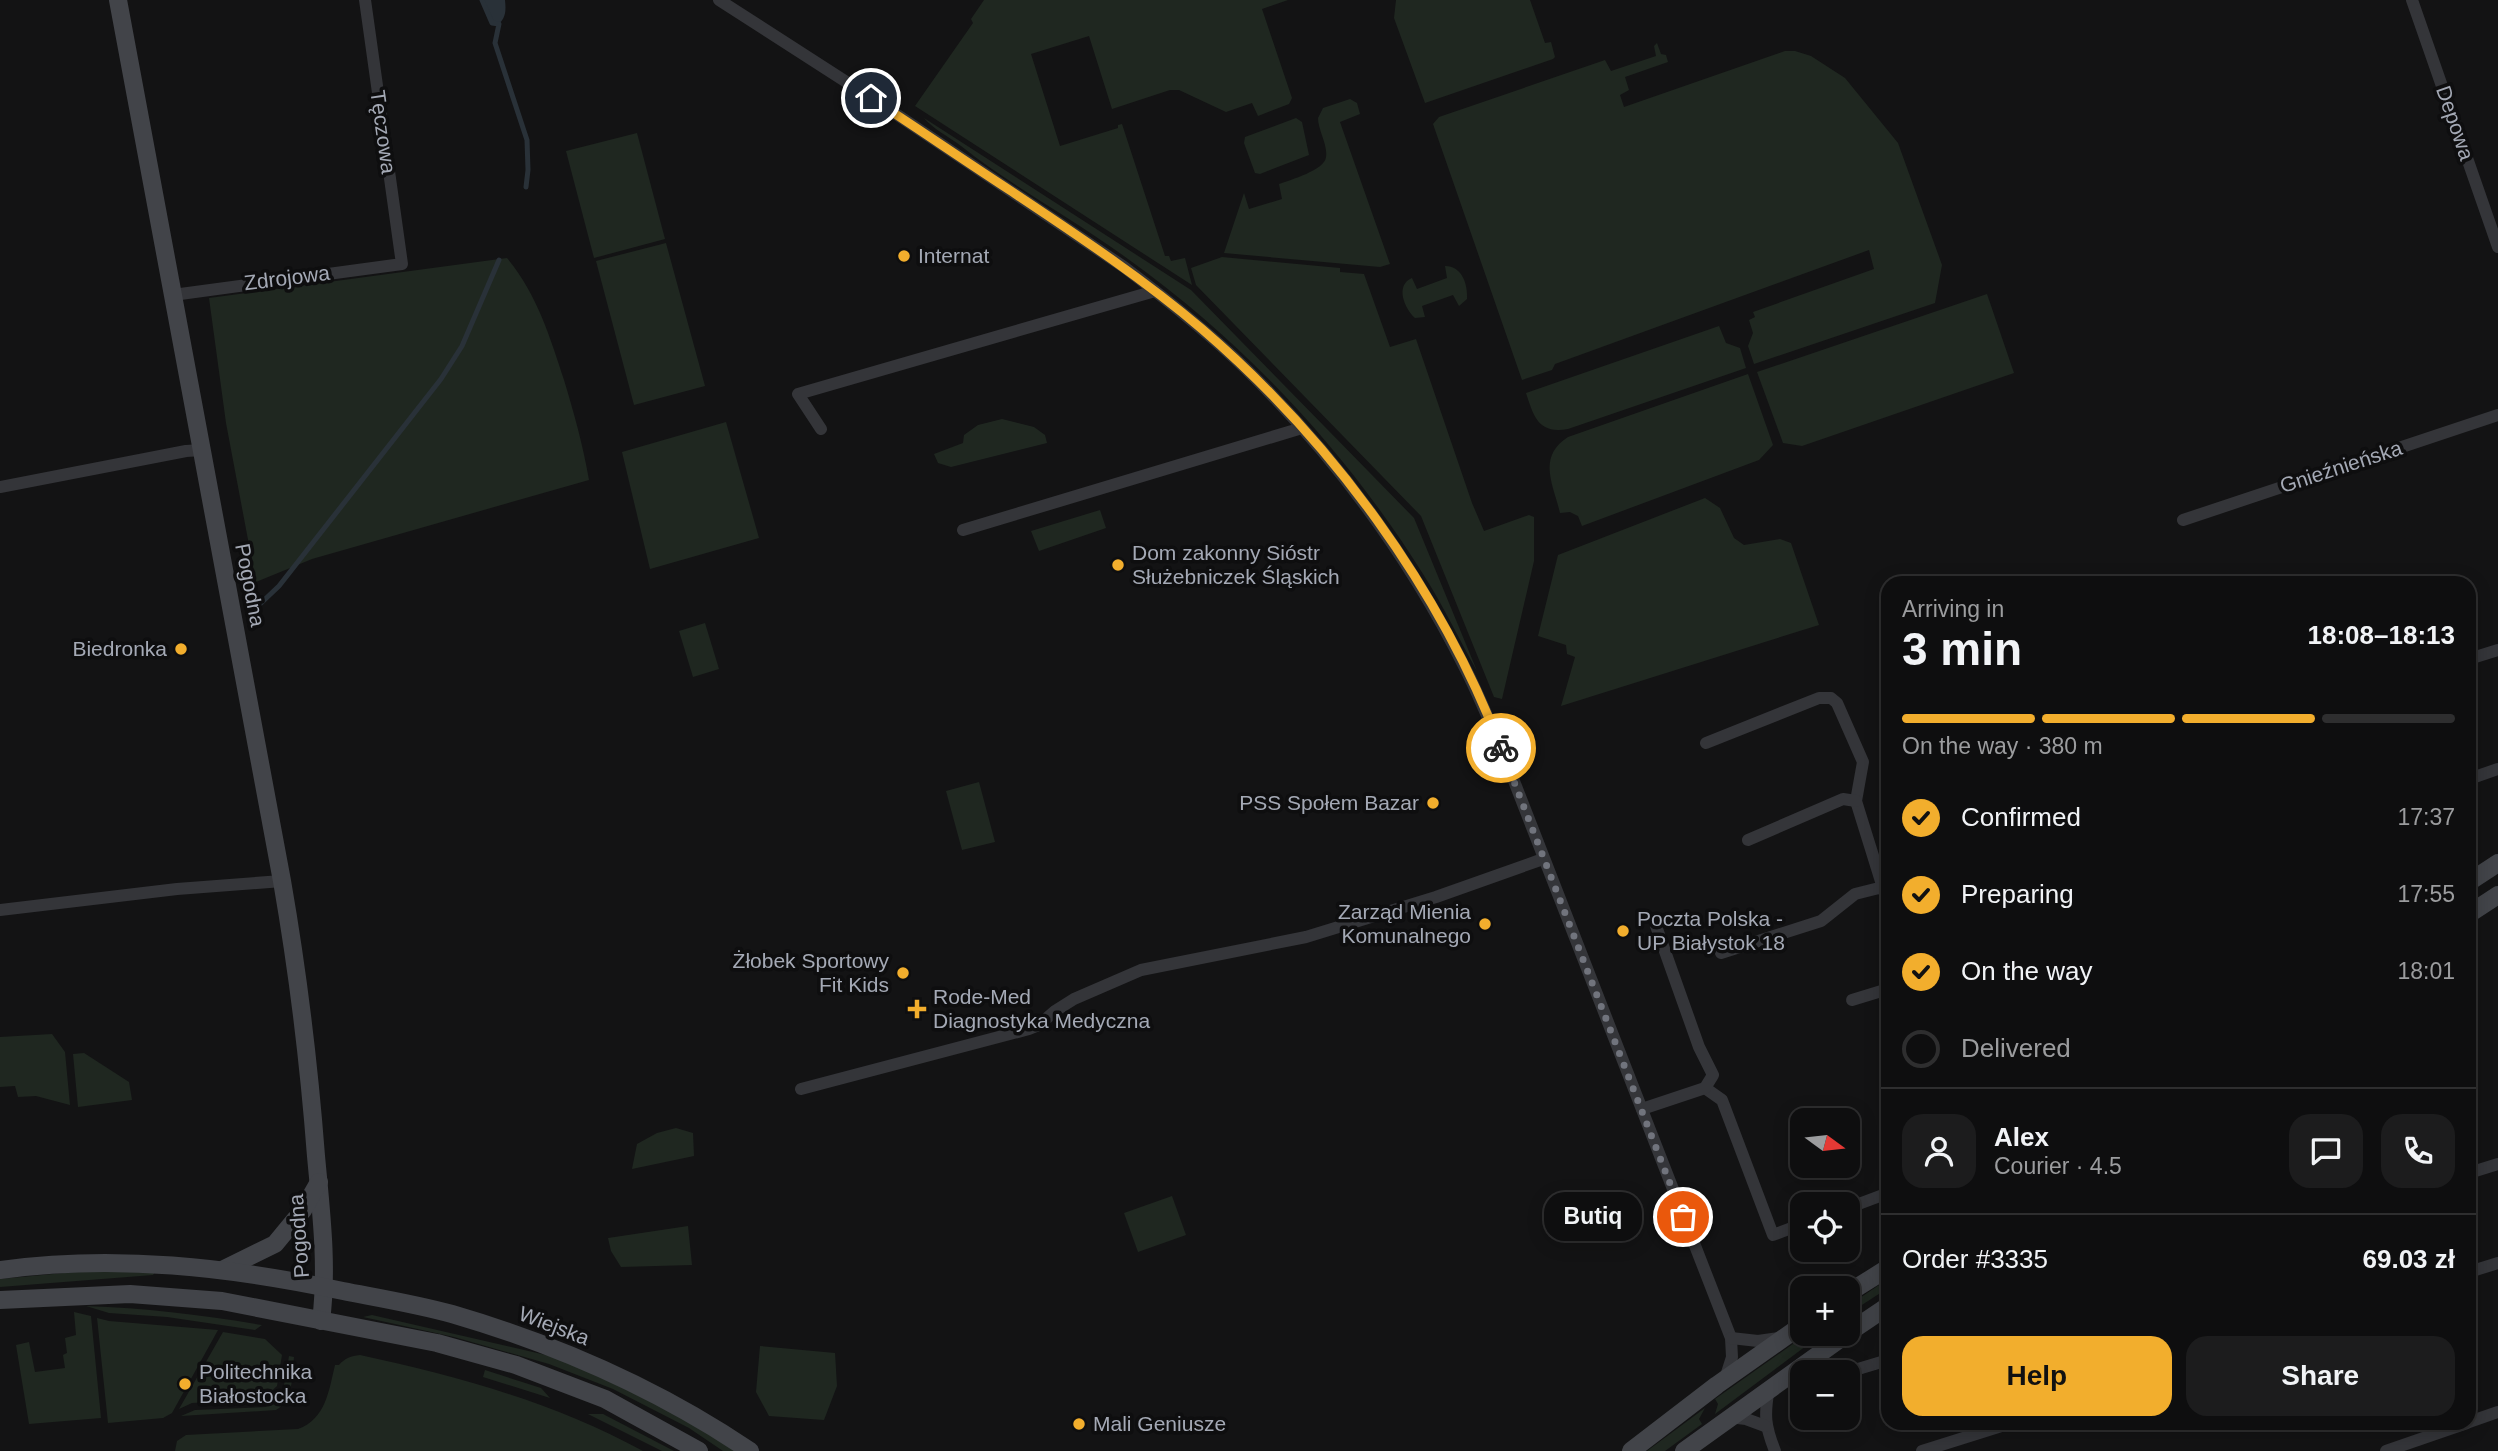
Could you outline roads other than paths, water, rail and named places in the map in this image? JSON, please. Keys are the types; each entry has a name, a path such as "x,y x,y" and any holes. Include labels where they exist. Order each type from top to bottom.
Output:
{"main road":[{"name":"Pogodna","path":"118,0 282,881 303,1011 325,1287"},
{"path":"2476,877 2498,863"},
{"path":"2476,909 2498,895"},
{"name":"Pogodna","path":"224,1269 275,1244 303,1210 318,1182"},
{"name":"Wiejska","path":"0,1270 38,1265 129,1262 224,1269 449,1313 534,1340 621,1377 684,1409 750,1451"},
{"path":"1860,1286 1881,1272"},
{"path":"321,1321 325,1287"},
{"path":"0,1300 130,1294 222,1301 437,1343 516,1366 605,1399 699,1451"},
{"path":"1860,1324 1881,1311"},
{"path":"1632,1451 1790,1333"},
{"path":"1819,1360 1834,1346"},
{"path":"1684,1451 1769,1388 1790,1378"}],"street":[{"name":"Tęczowa","path":"365,0 402,264"},
{"path":"719,0 893,112 1124,267 1155,291 1244,367 1330,459 1375,518 1439,620 1500,745 1731,1338 1732,1357 1725,1379"},
{"name":"Depowa","path":"2412,0 2492,210 2498,247"},
{"name":"Zdrojowa","path":"173,295 402,264"},
{"path":"821,429 798,394 1155,291"},
{"name":"Gnieźnieńska","path":"2183,520 2498,415"},
{"path":"963,530 1302,428"},
{"path":"0,487 202,450"},
{"path":"2476,657 2498,650"},
{"path":"1706,743 1819,698 1832,698 1837,703 1863,762 1856,801 1881,881"},
{"path":"2476,777 2498,769"},
{"path":"1748,840 1843,799 1856,801"},
{"path":"801,1089 1030,1029 1074,999 1141,970 1306,937 1436,897 1543,859"},
{"path":"0,910 177,889 282,881"},
{"path":"1721,953 1821,921 1855,894 1881,888"},
{"path":"1642,1109 1705,1088 1713,1075 1699,1046 1656,926"},
{"path":"1852,1000 1881,991"},
{"path":"1705,1088 1722,1100 1773,1235 1790,1229"},
{"path":"2476,1172 2498,1164"},
{"path":"1860,1204 1881,1196"},
{"path":"2476,1270 2498,1263"},
{"path":"1731,1338 1758,1341 1784,1337"},
{"path":"1860,1369 1881,1362"},
{"path":"1769,1388 1765,1426 1775,1451"},
{"path":"2476,1419 2498,1412"},
{"path":"1729,1417 1765,1426"},
{"path":"1922,1451 1989,1430"},
{"path":"2386,1451 2445,1430"}],"waterway":[{"path":"482,0 492,23 499,24 495,43 527,140 526,187"},
{"path":"260,604 279,586 441,379 462,346 499,260"}],"place":[{"name":"Internat","path":"904,256"},
{"name":"Dom zakonny Sióstr Służebniczek Śląskich","path":"1118,565"},
{"name":"Biedronka","path":"181,649"},
{"name":"PSS Społem Bazar","path":"1433,803"},
{"name":"Zarząd Mienia Komunalnego","path":"1485,924"},
{"name":"Poczta Polska - UP Białystok 18","path":"1623,931"},
{"name":"Żłobek Sportowy Fit Kids","path":"903,973"},
{"name":"Rode-Med Diagnostyka Medyczna","path":"917,1009"},
{"name":"Butiq","path":"1683,1217"},
{"name":"Politechnika Białostocka","path":"185,1384"},
{"name":"Mali Geniusze","path":"1079,1424"}]}
